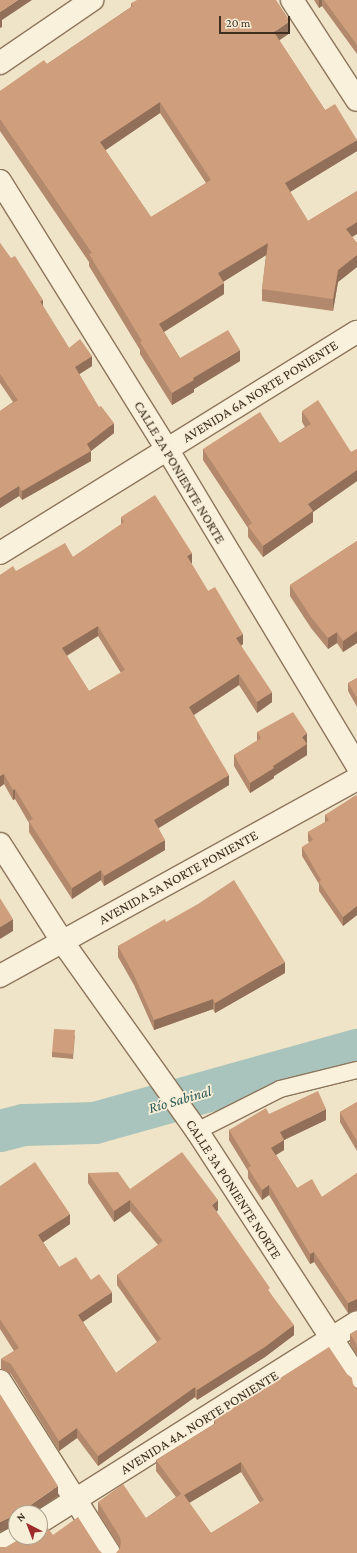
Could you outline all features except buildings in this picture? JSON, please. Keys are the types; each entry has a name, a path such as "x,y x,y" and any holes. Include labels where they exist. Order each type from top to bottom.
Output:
{"street":[{"path":"0,63 92,0"},
{"path":"292,0 357,100"},
{"name":"CALLE 2A PONIENTE NORTE","path":"0,181 167,449 357,765"},
{"name":"AVENIDA 6A NORTE PONIENTE","path":"0,553 357,332"},
{"name":"AVENIDA 5A NORTE PONIENTE","path":"0,976 357,780"},
{"name":"CALLE 3A PONIENTE NORTE","path":"0,844 62,941 193,1125 357,1378"},
{"path":"193,1125 280,1089 357,1070"},
{"name":"AVENIDA 4A. NORTE PONIENTE","path":"48,1517 357,1322"},
{"path":"0,1381 109,1553"}],"waterway":[{"name":"Río Sabinal","path":"0,1131 24,1125 95,1123 357,1050"}]}
